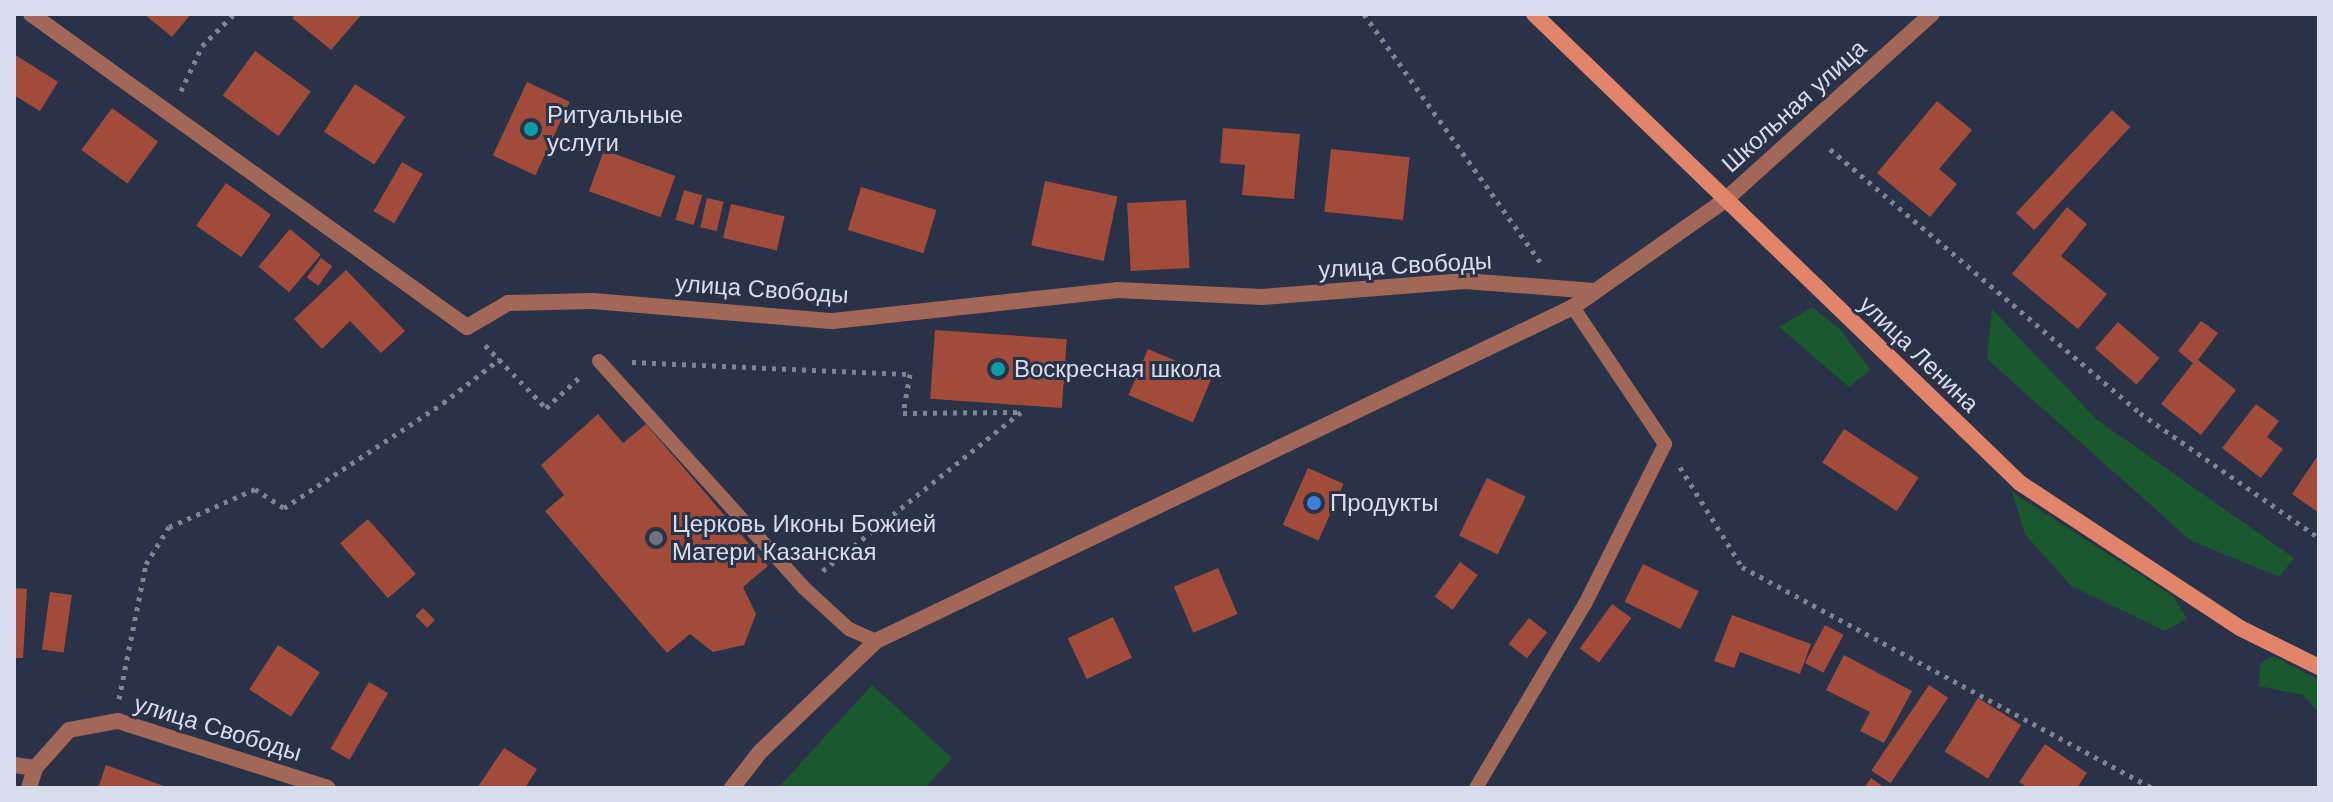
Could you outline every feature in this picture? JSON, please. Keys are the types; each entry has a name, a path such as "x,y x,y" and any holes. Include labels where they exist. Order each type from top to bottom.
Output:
{"main road":[{"name":"улица Ленина","path":"1534,14 1724,201 2020,483 2240,628 2319,667"}],"street":[{"path":"31,14 467,327"},
{"name":"Школьная улица","path":"1724,201 1932,14"},
{"path":"732,788 760,752 876,641 1573,307 1724,201"},
{"name":"улица Свободы","path":"467,327 508,303 593,301 833,321 1117,290 1262,297 1465,281 1595,291"},
{"name":"улица Свободы","path":"35,768 69,730 115,722 328,788"},
{"path":"14,765 35,768 29,788"}],"lane":[{"path":"1476,788 1585,604 1665,444 1573,307"},
{"path":"599,361 803,587 849,629 876,641"}],"path":[{"path":"170,114 202,46 234,14"},
{"path":"1364,14 1538,261 1549,267"},
{"path":"1830,149 2140,413 2319,538"},
{"path":"467,327 546,408 599,361 910,374 903,413 1021,412 803,587"},
{"path":"115,722 146,564 169,527 255,489 284,508 443,403 500,359"},
{"path":"1665,444 1742,567 2152,788"}],"green space":[{"path":"1812,307 1841,330 1870,370 1849,387 1779,327"},
{"path":"1992,309 2096,419 2294,558 2279,577 2190,540 1987,359"},
{"path":"2012,492 2173,596 2187,619 2165,631 2071,586 2025,534"},
{"path":"2273,656 2319,680 2319,713 2303,695 2259,686 2260,664"},
{"path":"872,685 952,758 925,788 778,788"}],"building":[{"path":"144,14 191,14 172,37"},
{"path":"296,14 362,14 331,50 292,18"},
{"path":"255,51 311,92 278,136 223,95"},
{"path":"14,54 58,82 40,111 14,95"},
{"name":"Ритуальные услуги","path":"527,82 570,102 535,175 493,155"},
{"path":"355,84 405,117 374,164 324,132"},
{"path":"1937,101 1972,130 1939,169 1957,184 1930,217 1877,173"},
{"path":"112,108 158,142 128,184 81,150"},
{"path":"2112,110 2130,127 2034,230 2016,213"},
{"path":"1223,128 1300,134 1294,199 1242,195 1245,165 1220,163"},
{"path":"1331,149 1410,157 1403,220 1324,212"},
{"path":"604,150 675,176 660,217 589,191"},
{"path":"402,162 423,174 394,223 374,211"},
{"path":"1045,181 1117,196 1104,261 1031,246"},
{"path":"226,183 271,215 241,257 196,226"},
{"path":"861,187 937,210 923,253 848,230"},
{"path":"684,190 702,195 694,225 675,220"},
{"path":"707,198 724,202 717,231 700,227"},
{"path":"1186,200 1190,268 1131,271 1127,203"},
{"path":"731,204 785,216 777,250 723,238"},
{"path":"2067,207 2087,224 2061,256 2107,294 2078,329 2012,274"},
{"path":"290,229 321,255 289,292 259,267"},
{"path":"321,258 332,266 318,286 307,277"},
{"path":"346,270 405,331 381,353 350,321 322,349 294,319"},
{"path":"2201,321 2218,333 2198,360 2236,390 2201,435 2161,404 2193,363 2178,351"},
{"path":"2118,322 2160,358 2137,384 2095,348"},
{"name":"Воскресная школа","path":"935,330 1067,339 1062,408 930,399"},
{"path":"1148,349 1212,376 1193,422 1128,395"},
{"path":"2256,404 2279,421 2267,437 2283,449 2261,478 2222,448"},
{"name":"Церковь Иконы Божией Матери Казанская","path":"598,414 623,443 646,424 768,566 743,587 756,614 744,645 713,652 690,634 667,653 545,511 564,495 541,465"},
{"path":"1844,429 1919,477 1897,511 1822,463"},
{"path":"2319,454 2319,513 2292,494"},
{"path":"1308,468 1344,484 1318,541 1283,525"},
{"path":"1487,478 1526,497 1498,554 1459,536"},
{"path":"368,519 416,574 388,598 340,543"},
{"path":"1460,562 1478,575 1453,610 1435,597"},
{"path":"1643,564 1699,591 1680,629 1625,602"},
{"path":"1218,568 1238,614 1193,633 1174,587"},
{"path":"14,588 27,589 23,658 14,658"},
{"path":"50,592 72,595 64,652 42,649"},
{"path":"1612,604 1631,618 1599,663 1580,648"},
{"path":"423,608 435,620 427,628 415,616"},
{"path":"1732,615 1811,644 1800,674 1740,652 1734,668 1714,661"},
{"path":"1113,617 1132,658 1087,679 1068,638"},
{"path":"1529,618 1547,632 1527,658 1509,644"},
{"path":"1825,625 1844,635 1823,673 1805,663"},
{"path":"278,645 320,672 291,717 249,689"},
{"path":"1844,655 1912,691 1884,743 1860,731 1870,712 1826,690"},
{"path":"369,682 388,693 350,760 330,749"},
{"path":"1929,685 1948,698 1890,783 1871,770"},
{"path":"1978,698 2021,725 1988,778 1945,751"},
{"path":"2045,744 2087,773 2077,788 2028,788 2019,782"},
{"path":"504,748 537,769 525,788 477,788"},
{"path":"106,765 169,788 98,788"},
{"path":"1871,778 1885,788 1864,788"}],"place":[{"name":"Ритуальные услуги","path":"531,129"},
{"name":"Воскресная школа","path":"998,369"},
{"name":"Продукты","path":"1314,503"},
{"name":"Церковь Иконы Божией Матери Казанская","path":"656,538"}]}
